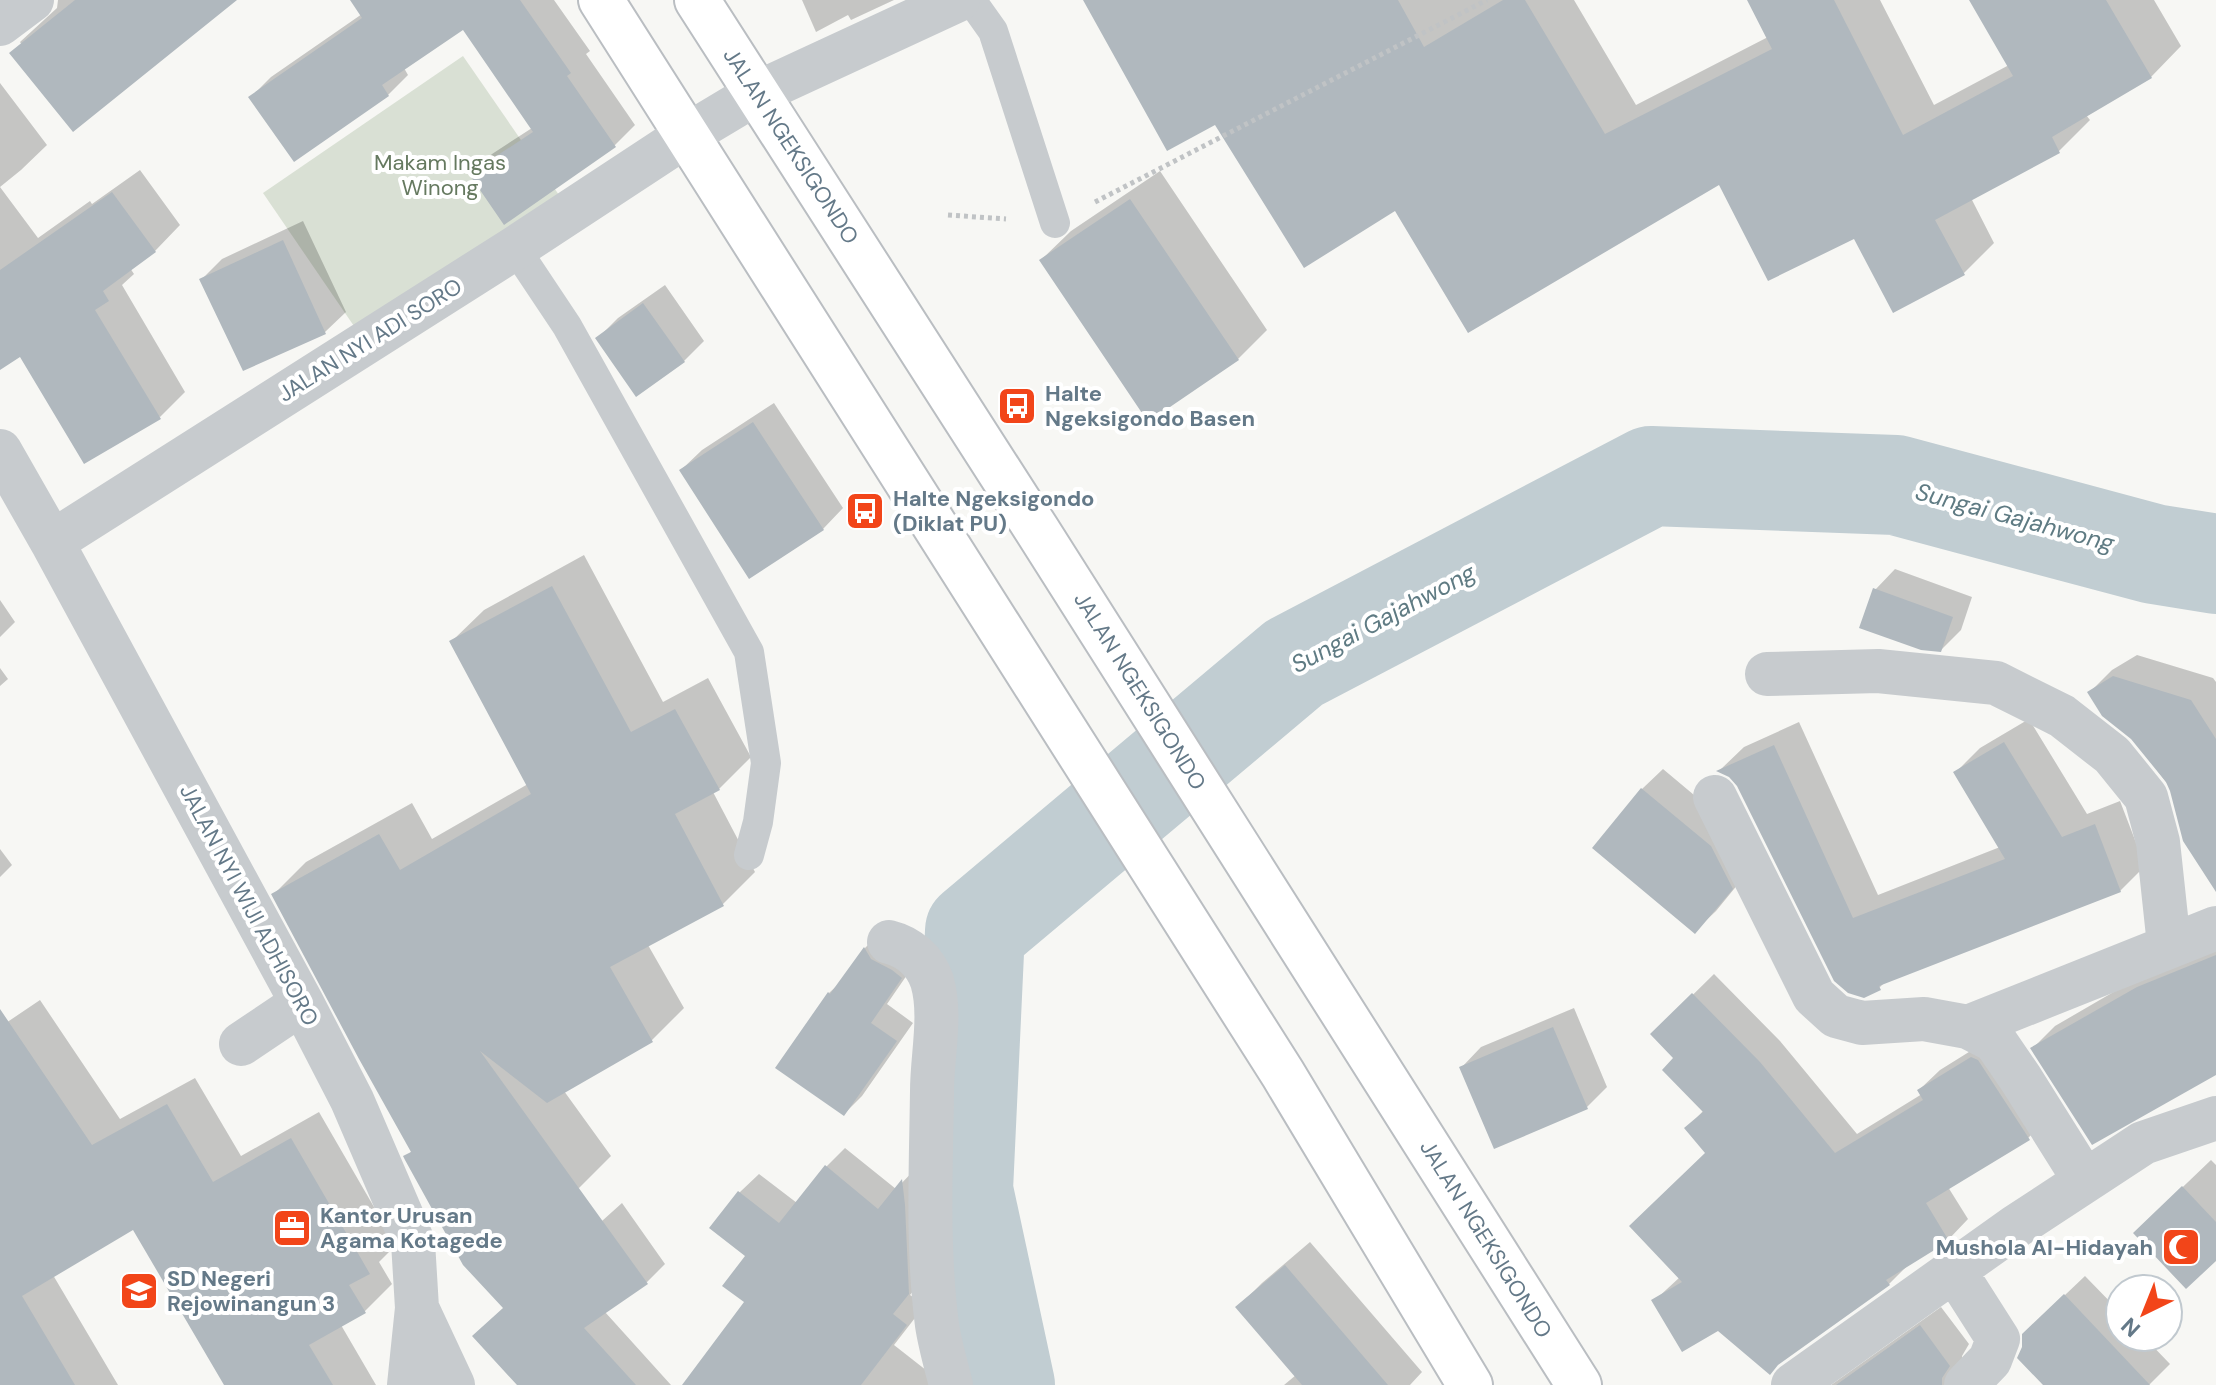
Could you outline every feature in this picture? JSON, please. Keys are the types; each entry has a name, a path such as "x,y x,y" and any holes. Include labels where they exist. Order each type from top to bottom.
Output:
{"main road":[{"path":"601,0 1283,1074 1470,1385"},
{"name":"JALAN NGEKSIGONDO","path":"697,0 1579,1385"}],"street":[{"path":"0,24 32,0"},
{"name":"JALAN NYI ADI SORO","path":"52,542 757,93 958,0"},
{"name":"JALAN NYI WIJI ADHISORO","path":"0,451 352,1100 413,1242 417,1308 409,1385"},
{"path":"1767,674 1878,671 1996,683 2062,716 2112,755 2146,797 2158,842 2169,945"},
{"path":"1715,797 1814,996 1836,1016 1862,1023 1924,1019 1968,1027 1995,1041 2085,1181"},
{"path":"1968,1027 2216,928"},
{"path":"889,942 902,945 913,953 927,969 933,984 936,1011 932,1068 930,1232 937,1325 951,1385"},
{"path":"241,1044 302,1003"},
{"path":"1793,1385 2015,1227 2143,1143 2216,1118"},
{"path":"1954,1270 1998,1339 1990,1360 1966,1385"},
{"path":"417,1308 453,1385"}],"lane":[{"path":"971,0 993,31 1055,223"},
{"path":"515,248 567,326 749,652 766,763 758,822 749,855"}],"path":[{"path":"948,215 1055,223 1487,0"}],"green space":[{"name":"Makam Ingas Winong","path":"463,56 559,195 358,332 263,193"}],"building":[{"path":"75,0 237,0 73,132 9,53"},
{"path":"350,0 520,0 571,73 567,76 616,147 504,225 469,174 533,132 463,30 382,85 389,96 294,162 248,97 362,18"},
{"path":"1083,0 1398,0 1424,47 1503,0 1525,0 1605,134 1772,49 1747,0 1834,0 1903,135 2013,76 1969,0 2106,0 2152,78 2052,137 2060,153 1935,220 1965,275 1893,313 1854,239 1768,281 1719,185 1468,333 1395,211 1304,268 1215,125 1167,151"},
{"path":"112,192 156,252 103,291 109,301 95,310 161,419 84,464 20,357 0,370 0,270"},
{"path":"1130,199 1239,360 1148,422 1039,260"},
{"path":"283,240 326,334 243,371 199,279"},
{"path":"643,303 685,362 636,397 595,338"},
{"path":"753,422 824,530 749,579 679,470"},
{"path":"552,586 631,732 675,709 720,790 675,814 724,906 610,967 653,1042 547,1103 480,1051 648,1284 584,1328 636,1385 517,1385 472,1336 503,1308 463,1265 403,1156 411,1152 271,894 379,834 400,870 531,794 449,641"},
{"path":"1873,588 1953,617 1941,652 1921,650 1859,628"},
{"path":"2113,676 2191,700 2216,739 2216,892 2183,841 2166,782 2131,739 2102,716 2087,692"},
{"path":"2004,742 2062,837 2095,824 2121,892 1879,986 1881,990 1864,998 1848,993 1834,981 1737,786 1729,777 1716,771 1774,745 1853,918 2005,859 1953,772"},
{"path":"1641,788 1711,846 1733,889 1695,934 1592,848"},
{"path":"864,947 871,959 902,978 871,1023 897,1041 844,1116 775,1068"},
{"path":"2216,955 2216,1075 2092,1145 2030,1048 2137,987"},
{"path":"1692,993 1760,1062 1835,1153 1923,1100 1917,1090 1971,1057 1978,1060 2030,1140 1926,1203 1949,1241 1886,1280 1890,1285 1778,1365 1770,1375 1718,1331 1682,1352 1651,1300 1682,1282 1629,1226 1705,1153 1684,1128 1703,1112 1662,1070 1673,1058 1650,1034"},
{"name":"SD Negeri Rejowinangun 3","path":"0,1009 92,1145 167,1104 213,1182 291,1138 370,1274 349,1285 366,1313 309,1345 333,1385 224,1385 133,1230 22,1296 75,1385 0,1385"},
{"path":"1553,1027 1588,1109 1494,1149 1459,1067"},
{"path":"825,1165 878,1209 902,1179 909,1294 893,1314 907,1325 861,1385 682,1385 744,1302 722,1286 745,1256 709,1228 738,1191 779,1223"},
{"name":"Mushola Al-Hidayah","path":"2182,1186 2216,1222 2216,1261 2186,1289 2184,1273 2171,1273 2133,1233"},
{"path":"1285,1265 1388,1385 1302,1385 1235,1307"},
{"path":"2064,1294 2104,1336 2104,1353 2120,1353 2150,1385 2043,1385 2017,1358 2022,1347 2022,1334"},
{"path":"1920,1325 1950,1366 1942,1378 1942,1385 1836,1385"}],"waterway":[{"name":"Sungai Gajahwong","path":"1005,1385 963,1190 975,931 1294,663 1651,476 1896,485 2154,554 2216,564"}],"place":[{"name":"Halte Ngeksigondo Basen","path":"1017,406"},
{"name":"Halte Ngeksigondo (Diklat PU)","path":"865,511"},
{"name":"Kantor Urusan Agama Kotagede","path":"292,1228"},
{"name":"Mushola Al-Hidayah","path":"2181,1247"},
{"name":"SD Negeri Rejowinangun 3","path":"139,1291"}]}
